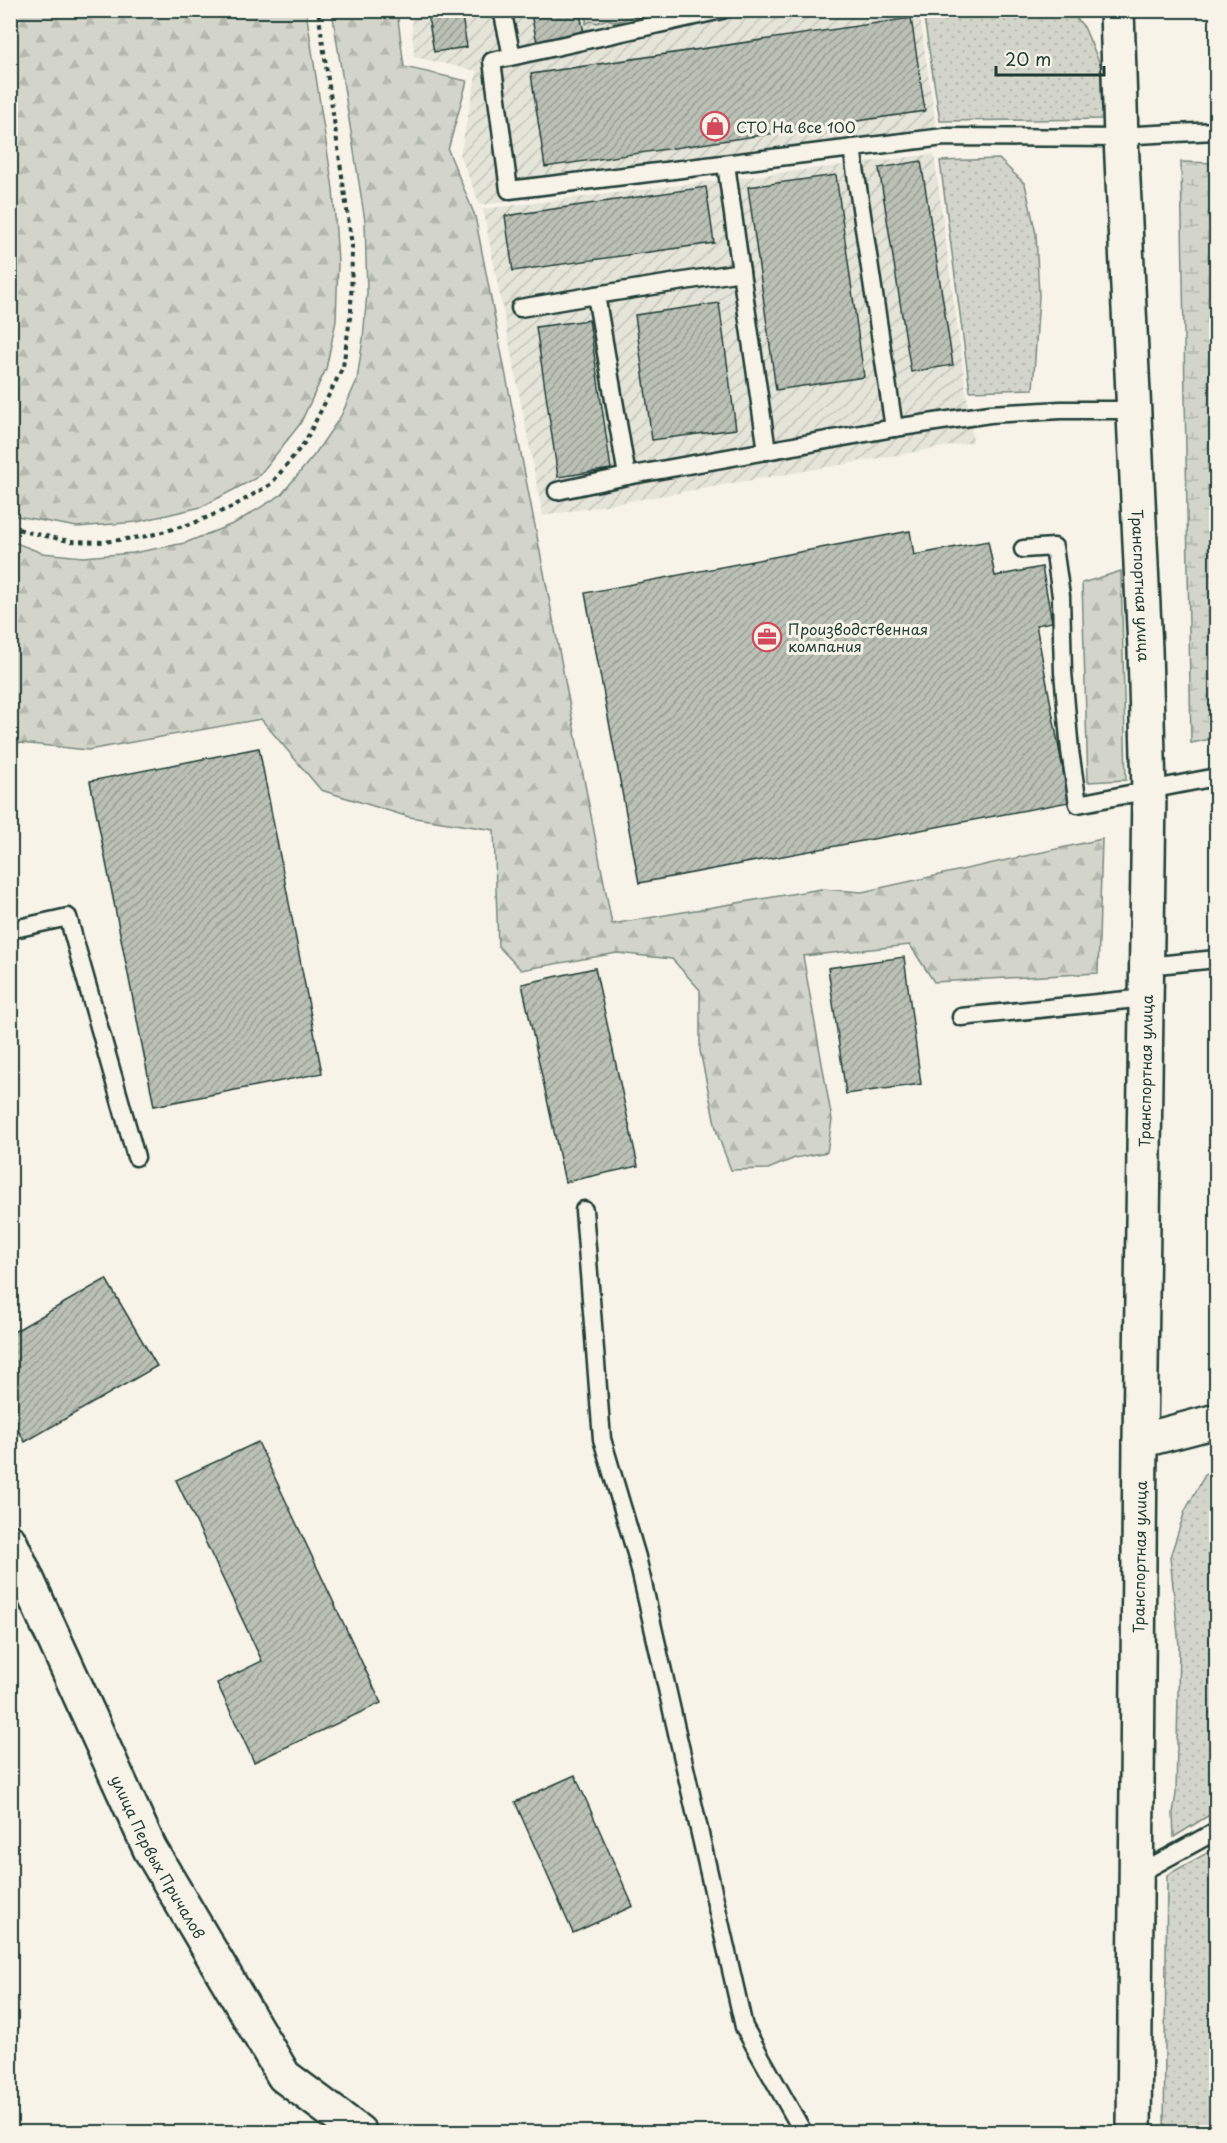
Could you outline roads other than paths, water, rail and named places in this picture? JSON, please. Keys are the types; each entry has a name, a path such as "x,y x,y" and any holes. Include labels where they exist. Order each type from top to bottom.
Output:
{"street":[{"name":"Транспортная улица","path":"1117,10 1149,791 1134,2133"},
{"path":"1140,1441 1216,1421"},
{"name":"улица Первых Причалов","path":"10,1542 150,1849 284,2076 359,2133"}],"lane":[{"path":"502,10 512,56"},
{"path":"722,10 492,61 509,190 944,137 1121,138 1136,135 1216,131"},
{"path":"852,148 894,428"},
{"path":"726,164 767,451"},
{"path":"520,308 741,272"},
{"path":"596,295 627,476"},
{"path":"557,491 627,476 894,428 990,414 1061,410 1133,410"},
{"path":"1023,549 1053,547 1061,596 1063,672 1070,751 1078,804 1216,777"},
{"path":"10,930 68,917 136,1157"},
{"path":"961,1017 1146,982 1216,959"},
{"path":"585,1210 602,1439 637,1557 744,2027 803,2133"},
{"path":"1136,1875 1216,1832"}],"place":[{"name":"СТО На все 100","path":"715,126"},
{"name":"Производственная компания","path":"767,637"}]}
